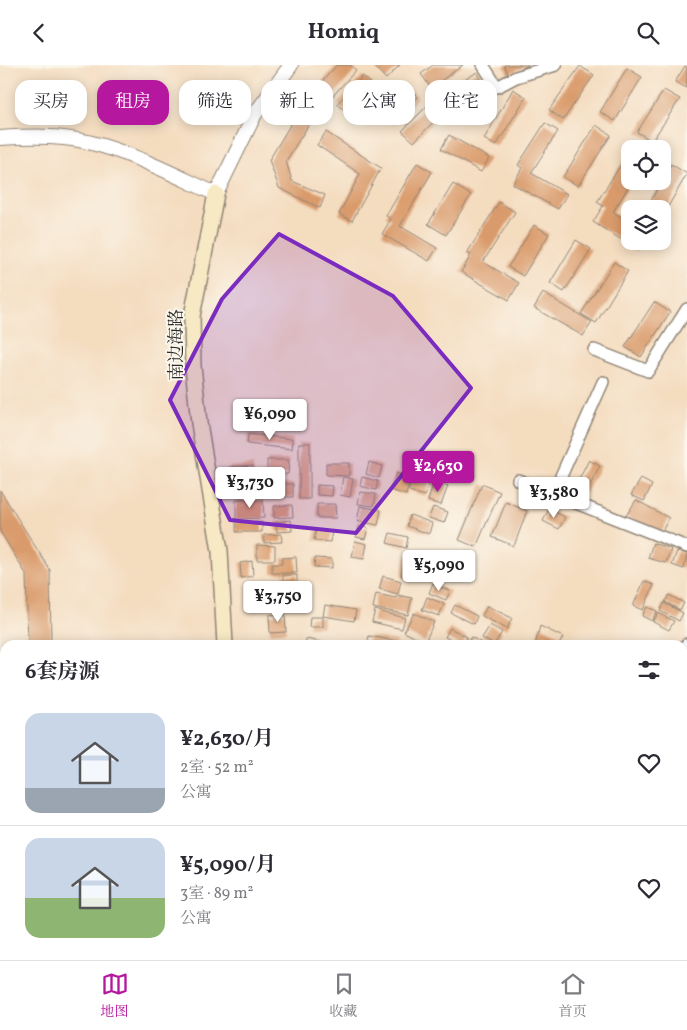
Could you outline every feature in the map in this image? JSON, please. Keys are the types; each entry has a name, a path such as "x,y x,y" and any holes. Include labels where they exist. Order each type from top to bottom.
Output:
{"main road":[{"name":"南边海路","path":"216,194 192,316 193,366 199,423 220,551 225,640"}],"street":[{"name":"南边海路","path":"216,194 255,114 291,65"},
{"path":"483,65 497,87 516,77 556,65"},
{"path":"0,138 36,136 86,141 128,155 216,194"},
{"path":"594,350 648,371 687,309"},
{"path":"553,494 603,382"},
{"path":"518,480 687,547"}],"highlighted area":[{"path":"279,234 393,296 471,388 356,533 230,520 170,400 222,299"}],"building":[{"path":"337,65 350,65 356,70 347,80 343,80 343,84 333,96 333,80 323,80"},
{"path":"373,65 400,65 386,79"},
{"path":"433,65 463,65 442,80 425,80 421,74"},
{"path":"504,65 529,65 508,74"},
{"path":"580,66 594,75 563,120 549,110"},
{"path":"685,66 687,67 687,88 675,82"},
{"path":"627,68 642,77 615,121 600,112"},
{"path":"477,72 482,80 465,80"},
{"path":"363,76 367,80 359,80"},
{"path":"513,89 526,97 496,146 484,139 492,125 497,125 497,117"},
{"path":"664,90 680,99 653,140 637,132"},
{"path":"343,98 343,109 337,104"},
{"path":"425,108 425,125 430,125 414,142 402,131 408,125 415,125 415,118"},
{"path":"545,123 558,131 531,173 567,194 558,209 513,184 522,168 518,165"},
{"path":"290,125 308,125 286,161 292,181 325,195 320,208 279,188 269,160"},
{"path":"596,125 611,135 578,186 563,177"},
{"path":"326,132 381,168 352,221 339,214 360,174 317,145"},
{"path":"449,135 489,158 481,172 441,149"},
{"path":"417,163 432,172 400,226 437,248 429,261 382,234 391,219 386,216"},
{"path":"621,164 621,190 626,190 613,212 621,217 621,239 593,222 603,206 597,202"},
{"path":"671,164 687,174 671,202 671,200 651,200 657,190 671,190"},
{"path":"453,184 471,195 446,235 428,224"},
{"path":"499,202 515,212 483,262 519,283 509,300 461,272 471,255 467,253"},
{"path":"534,225 549,234 523,276 508,267"},
{"path":"576,240 591,249 564,292 550,283"},
{"path":"614,262 628,271 596,323 581,314"},
{"path":"543,293 592,322 583,336 534,308"},
{"path":"654,302 670,312 641,357 625,347"},
{"path":"248,434 293,439 292,449 247,444"},
{"path":"299,443 310,443 310,499 299,499"},
{"path":"267,460 289,460 288,474 267,474"},
{"path":"589,460 600,466 586,493 574,489"},
{"path":"369,462 382,466 379,478 366,474"},
{"path":"326,463 349,463 349,476 326,475"},
{"path":"253,465 254,476 229,478 229,467"},
{"path":"396,473 411,478 406,495 390,490"},
{"path":"343,477 353,479 350,497 340,495"},
{"path":"362,477 378,481 376,490 360,486"},
{"path":"413,479 429,483 425,496 409,491"},
{"path":"641,479 652,485 644,501 631,495"},
{"path":"434,481 448,486 441,505 428,501"},
{"path":"273,484 293,484 293,497 273,497"},
{"path":"482,484 500,492 476,547 459,540"},
{"path":"317,485 333,486 332,496 317,495"},
{"path":"0,490 50,570 51,640 28,640 26,574 0,531"},
{"path":"360,492 376,494 374,506 358,504"},
{"path":"236,500 263,500 264,518 236,519"},
{"path":"636,500 669,518 660,535 626,516"},
{"path":"506,502 527,511 514,546 492,537"},
{"path":"317,504 335,504 336,518 317,518"},
{"path":"292,505 293,517 274,518 274,506"},
{"path":"360,506 381,510 378,525 357,521"},
{"path":"433,507 448,512 444,523 429,518"},
{"path":"549,509 565,517 559,529 543,521"},
{"path":"410,515 432,523 429,534 407,526"},
{"path":"291,520 292,531 277,532 276,522"},
{"path":"236,521 262,522 262,532 236,532"},
{"path":"359,526 368,528 365,539 356,537"},
{"path":"316,530 332,532 330,542 314,540"},
{"path":"390,533 408,537 406,548 387,543"},
{"path":"281,534 282,542 264,543 264,535"},
{"path":"355,541 367,544 364,559 352,557"},
{"path":"653,543 671,549 666,563 648,558"},
{"path":"257,545 275,546 275,560 257,560"},
{"path":"677,551 687,554 684,569 672,565"},
{"path":"406,556 417,559 413,579 401,576"},
{"path":"296,557 297,573 272,573 272,564 282,564 282,558"},
{"path":"315,558 332,559 332,568 314,567"},
{"path":"429,559 436,561 431,578 416,574 419,562 428,564"},
{"path":"252,561 253,576 241,578 240,563"},
{"path":"283,575 297,575 297,588 283,588"},
{"path":"383,576 401,581 398,594 379,589"},
{"path":"644,581 654,585 643,610 633,606"},
{"path":"433,583 450,591 446,600 429,593"},
{"path":"376,594 396,598 397,595 412,598 408,615 373,608"},
{"path":"669,595 684,603 680,610 665,602"},
{"path":"427,597 444,604 439,616 422,610"},
{"path":"664,603 683,613 679,621 660,611"},
{"path":"325,605 356,610 354,621 323,616"},
{"path":"455,605 477,616 474,624 451,613"},
{"path":"487,606 512,618 507,629 482,616"},
{"path":"647,607 657,611 652,621 642,616"},
{"path":"375,610 405,618 402,629 372,622"},
{"path":"414,613 434,622 426,640 421,640 404,632"},
{"path":"658,613 674,621 669,630 653,622"},
{"path":"285,614 286,632 270,633 269,615"},
{"path":"310,617 323,617 323,627 309,627"},
{"path":"490,625 502,632 497,640 485,640 482,638"},
{"path":"540,626 563,637 562,640 536,640"},
{"path":"450,628 467,637 465,640 451,640 445,637"},
{"path":"369,636 391,640 368,640"}]}
